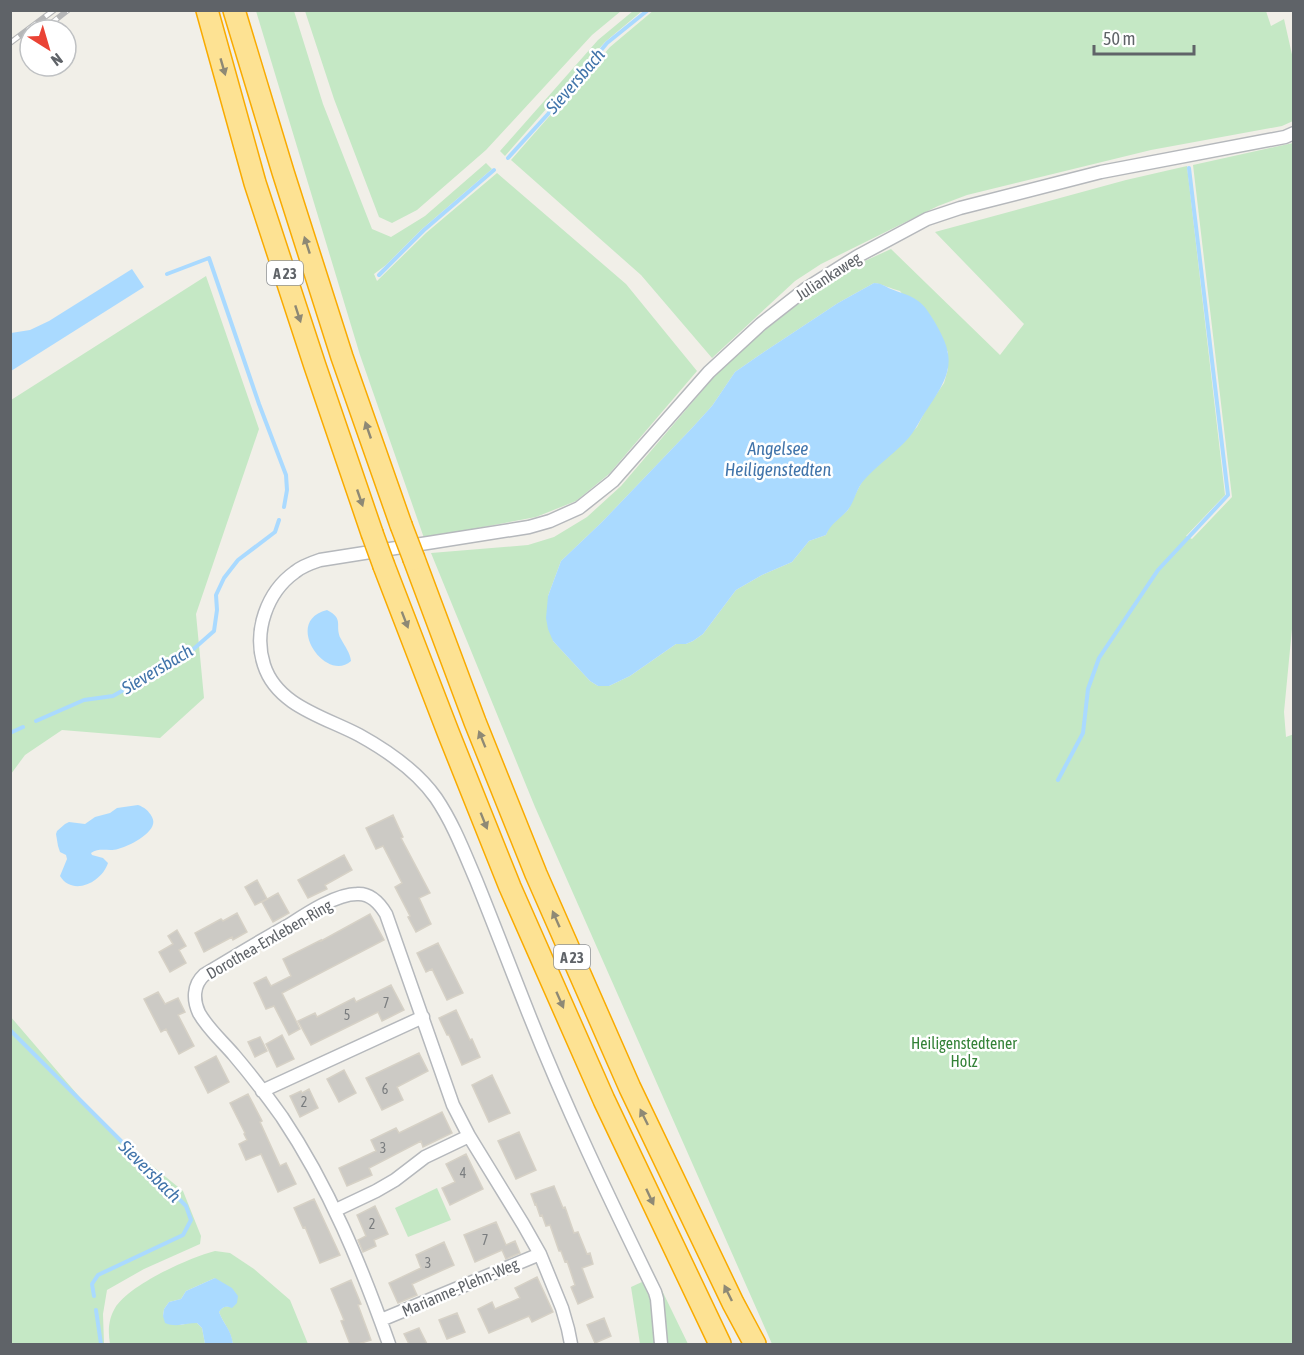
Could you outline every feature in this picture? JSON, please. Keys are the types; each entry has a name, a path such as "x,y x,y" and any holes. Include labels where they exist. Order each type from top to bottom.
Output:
{"highway":[{"name":"A 23","path":"207,10 255,183 384,566 515,897 604,1100 720,1344"},
{"name":"A 23","path":"234,10 342,357 401,525 475,722 536,874 630,1088 733,1304 755,1344"}],"street":[{"name":"Juliankaweg","path":"662,1344 655,1292 612,1205 558,1085 471,868 444,811 423,783 401,762 358,735 297,705 279,690 263,664 261,626 269,603 288,578 304,566 320,560 530,527 579,508 613,481 709,372 761,324 807,288 832,272 927,219 960,208 1101,172 1293,133"},
{"name":"Dorothea-Erxleben-Ring","path":"389,1344 358,1260 336,1210 289,1129 262,1091 200,1014 195,999 196,986 204,975 330,902 356,894 370,897 388,918 453,1105 469,1136 540,1254 562,1308 571,1344"},
{"path":"262,1091 423,1017"},
{"path":"336,1210 376,1191 425,1157 469,1136"},
{"name":"Marianne-Plehn-Weg","path":"381,1320 540,1254"}],"green space":[{"path":"305,10 621,11 592,35 486,150 417,210 392,223 379,217 334,99"},
{"path":"654,10 1266,11 1271,26 1284,19 1293,59 1293,121 1282,126 1151,150 967,195 938,206 821,264 795,281 712,358 641,275 511,160 610,47"},
{"path":"256,11 294,11 323,104 372,229 391,237 425,216 486,163 492,169 374,274 377,281 426,233 497,173 626,284 697,371 609,474 576,501 536,517 424,538 360,355"},
{"path":"633,11 642,11 605,42 505,156 500,151 598,40"},
{"name":"Heiligenstedtener Holz","path":"1293,143 1294,608 1284,712 1286,737 1294,734 1293,1344 772,1344 535,807 431,553 528,545 554,537 587,517 621,486 713,378 755,338 812,293 856,265 891,249 1000,355 1024,324 935,232 1126,180 1187,166 1225,495 1186,536 1192,539 1232,497 1193,165","holes":["874,283 900,291 948,352 948,369 944,383 917,427 863,480 848,510 829,527 826,535 809,541 792,562 736,590 703,634 686,644 676,644 630,676 609,686 598,686 590,681 553,641 548,596 561,561 602,522 692,428 712,406 735,372 838,303"]},
{"path":"206,276 259,429 196,614 204,698 160,738 62,730 25,755 11,774 11,400"},
{"path":"10,1016 107,1129 183,1191 201,1236 200,1244 144,1269 107,1290 103,1314 104,1344 11,1344"},
{"path":"437,1188 451,1220 408,1237 395,1208"},
{"path":"215,1251 230,1253 254,1269 290,1300 308,1344 233,1344 219,1312 225,1307 232,1307 215,1278 186,1291 181,1299 169,1302 164,1309 163,1316 181,1325 197,1323 202,1328 205,1344 110,1344 111,1317 122,1299 160,1274"},
{"path":"655,1276 688,1344 640,1344 631,1287"}],"water":[{"path":"132,269 144,287 11,371 11,333 30,330 49,321"},
{"name":"Angelsee Heiligenstedten","path":"874,283 909,296 923,305 939,330 948,353 949,363 943,383 912,434 865,479 850,507 826,535 809,541 792,562 736,590 703,634 686,644 676,644 630,676 609,686 598,686 590,681 553,641 548,629 546,618 548,596 561,561 602,522 692,428 712,406 735,372 838,303"},
{"path":"327,610 336,616 339,634 351,661 341,666 330,664 321,658 308,637 308,626 314,616"},
{"path":"138,805 152,817 152,827 142,837 123,847 91,853 108,863 100,876 87,885 79,886 66,882 60,876 67,859 66,855 60,852 57,831 69,822 85,824 117,808"},
{"path":"215,1278 232,1288 238,1296 237,1303 232,1308 225,1307 219,1312 231,1334 233,1344 205,1344 202,1328 197,1323 169,1324 165,1323 163,1316 164,1309 169,1302 181,1299 186,1291"}],"building":[{"path":"393,815 403,837 401,838 430,893 419,898 431,924 416,932 395,887 402,883 383,846 376,849 366,828"},
{"path":"344,855 352,870 325,885 327,889 308,898 298,880"},
{"path":"257,880 267,899 255,905 245,887"},
{"path":"278,893 289,913 273,922 262,902"},
{"path":"237,913 247,932 204,952 195,933"},
{"path":"370,914 384,940 282,993 300,1029 289,1035 274,1006 266,1009 254,983 266,977 271,986 291,976 283,959"},
{"path":"177,930 186,946 179,950 186,963 170,972 159,952 173,944 168,936"},
{"path":"438,943 463,993 447,1000 432,969 426,972 417,953"},
{"path":"391,985 404,1010 382,1021 378,1012 311,1045 298,1021 315,1013 317,1017 354,998 356,1002"},
{"path":"158,992 165,1004 178,998 185,1012 178,1015 194,1046 179,1054 166,1029 161,1032 144,999"},
{"path":"456,1010 480,1057 462,1065 439,1018"},
{"path":"282,1035 294,1059 277,1067 266,1044"},
{"path":"260,1037 267,1051 255,1057 248,1042"},
{"path":"419,1053 428,1071 397,1087 403,1100 382,1110 366,1078"},
{"path":"216,1056 229,1082 208,1093 195,1067"},
{"path":"344,1070 356,1093 339,1102 327,1079"},
{"path":"492,1075 510,1113 489,1122 472,1085"},
{"path":"309,1089 318,1108 300,1117 290,1096"},
{"path":"248,1094 262,1121 260,1122 280,1166 286,1163 296,1184 278,1192 261,1154 246,1160 239,1144 247,1140 230,1103"},
{"path":"442,1112 452,1133 423,1147 421,1141 369,1168 372,1175 347,1186 339,1168 376,1151 371,1140 396,1128 399,1133"},
{"path":"519,1132 536,1170 516,1179 498,1141"},
{"path":"466,1154 483,1189 450,1205 442,1188 455,1182 446,1164"},
{"path":"554,1186 563,1208 565,1207 574,1233 578,1232 587,1254 590,1253 593,1264 582,1268 593,1297 578,1304 571,1287 575,1285 567,1261 565,1262 559,1251 550,1225 546,1226 542,1215 540,1216 531,1194"},
{"path":"314,1199 340,1255 320,1263 305,1227 303,1228 294,1208"},
{"path":"375,1206 388,1234 374,1240 376,1246 363,1252 358,1240 366,1236 357,1215"},
{"path":"496,1222 506,1245 515,1241 520,1253 506,1259 502,1250 475,1262 464,1235"},
{"path":"444,1242 454,1265 412,1284 417,1295 398,1303 389,1283 421,1268 416,1255"},
{"path":"537,1277 553,1312 532,1322 529,1316 489,1333 478,1309 492,1302 495,1309 520,1298 515,1288"},
{"path":"351,1280 361,1304 358,1305 371,1340 358,1344 350,1344 341,1321 344,1320 331,1289"},
{"path":"457,1313 465,1332 447,1339 439,1320"},
{"path":"604,1318 611,1336 595,1343 587,1325"},
{"path":"419,1328 427,1344 409,1344 404,1334"}],"waterway":[{"name":"Sieversbach","path":"508,158 607,43 648,10"},
{"path":"1058,780 1083,733 1088,689 1099,658 1158,570 1228,495 1189,168"},
{"name":"Sieversbach","path":"379,275 424,230 494,170"},
{"path":"167,274 209,258 286,475 287,490 284,507"},
{"name":"Sieversbach","path":"36,721 84,700 113,696 189,653 214,631 217,610 216,595 224,578 238,560 275,532 279,520"},
{"name":"Sieversbach","path":"10,733 23,727"},
{"name":"Sieversbach","path":"10,1030 186,1206 191,1220 183,1235 98,1275 92,1284 94,1296"},
{"name":"Sieversbach","path":"96,1310 101,1344"}],"railway":[{"path":"10,43 54,10"},
{"path":"58,18 68,10"}]}
